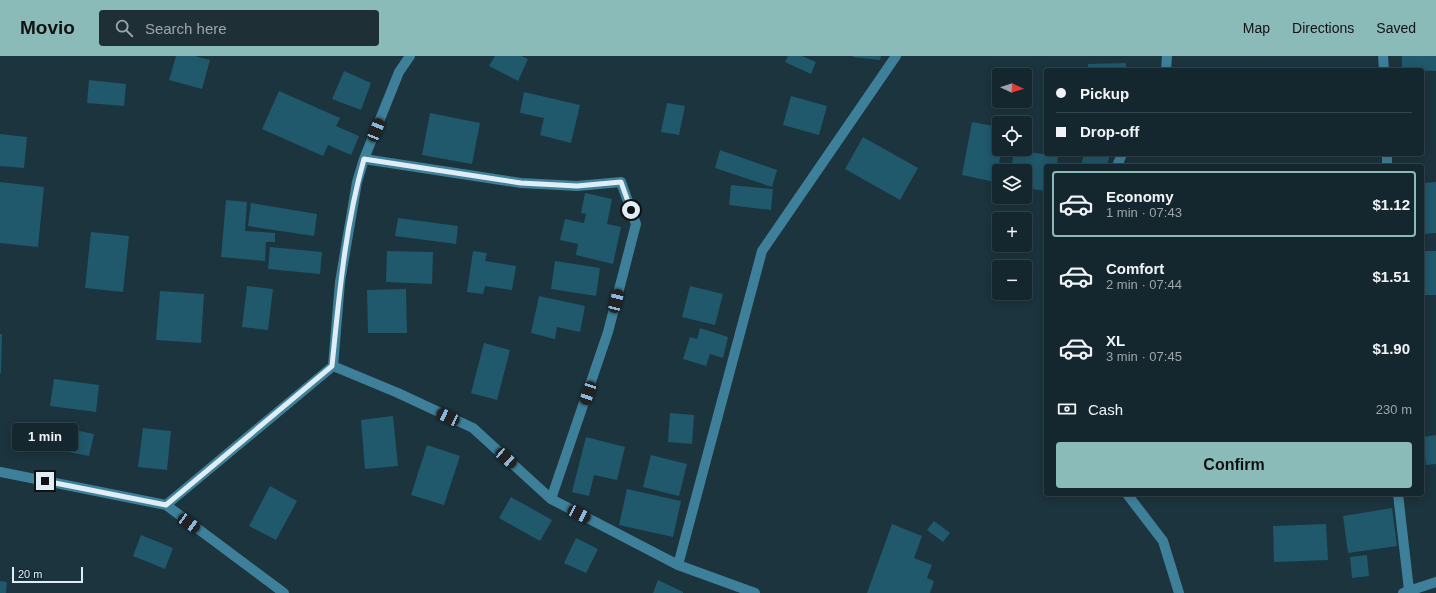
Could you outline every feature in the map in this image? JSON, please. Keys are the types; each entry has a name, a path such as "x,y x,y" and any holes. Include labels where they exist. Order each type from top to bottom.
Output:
{"street":[{"path":"166,505 332,366 340,282 357,182 364,159 399,72 410,56"},
{"path":"678,565 762,251 896,56"},
{"path":"1166,68 1167,56"},
{"path":"1383,56 1384,68"},
{"path":"364,159 521,183 577,186 621,182 636,224 608,332 551,499"},
{"path":"332,366 473,428 551,499 678,565 755,593"},
{"path":"0,472 166,505 284,593"},
{"path":"1129,496 1164,542 1179,593"},
{"path":"1398,496 1406,592 1436,582"}],"building":[{"path":"176,56 195,56 210,60 202,89 169,80"},
{"path":"495,56 521,56 528,59 518,81 489,66"},
{"path":"788,56 802,56 816,62 811,74 785,62"},
{"path":"853,56 881,56 880,60"},
{"path":"1402,56 1436,56 1436,71 1424,71 1424,68 1402,68"},
{"path":"1126,63 1126,68 1088,68 1088,64"},
{"path":"344,71 371,83 361,110 332,99"},
{"path":"89,80 126,84 124,106 87,103"},
{"path":"279,91 340,118 336,126 359,136 351,155 328,145 323,156 262,129"},
{"path":"524,92 580,105 571,143 540,135 544,118 520,113"},
{"path":"791,96 827,106 819,135 783,125"},
{"path":"667,103 685,106 679,135 661,132"},
{"path":"430,113 480,123 472,164 422,155"},
{"path":"972,122 992,126 992,156 1001,156 999,164 992,164 992,181 962,175"},
{"path":"0,134 27,137 24,168 0,166"},
{"path":"863,137 918,168 900,200 845,169"},
{"path":"720,150 777,170 772,187 715,168"},
{"path":"1032,152 1044,154 1044,156 1058,156 1057,164 1044,164 1044,191 1032,189 1032,164 1012,164 1013,156 1032,156"},
{"path":"1084,156 1110,156 1108,164 1082,164"},
{"path":"0,182 44,187 38,247 0,243"},
{"path":"1436,182 1436,233 1424,234 1424,183"},
{"path":"731,185 773,189 771,210 729,205"},
{"path":"585,193 612,199 607,224 621,227 613,264 576,255 578,244 560,240 565,219 584,223 586,214 581,213"},
{"path":"226,200 247,202 245,231 275,233 275,242 266,242 265,261 221,257"},
{"path":"251,203 317,214 314,236 248,226"},
{"path":"398,218 458,226 456,244 395,236"},
{"path":"91,232 129,236 123,292 85,288"},
{"path":"270,247 322,252 320,274 268,269"},
{"path":"387,251 433,252 432,284 386,282"},
{"path":"473,251 487,253 485,261 516,266 512,290 485,286 483,294 467,292"},
{"path":"1424,251 1436,251 1436,295 1424,295"},
{"path":"555,261 600,268 596,296 551,289"},
{"path":"247,286 273,289 268,330 242,327"},
{"path":"690,286 723,294 715,325 682,317"},
{"path":"406,289 407,333 368,333 367,290"},
{"path":"160,291 204,294 201,343 156,340"},
{"path":"539,296 585,306 580,332 557,327 555,339 531,333"},
{"path":"700,328 728,337 723,358 710,354 706,366 683,359 690,337 697,339"},
{"path":"0,334 2,334 1,373 0,373"},
{"path":"484,343 510,350 497,400 471,393"},
{"path":"54,379 99,385 96,412 50,406"},
{"path":"670,413 694,415 692,444 668,442"},
{"path":"393,416 398,466 365,469 361,420"},
{"path":"52,425 94,434 89,456 47,448"},
{"path":"143,428 171,431 167,470 138,467"},
{"path":"1436,435 1436,464 1426,465 1424,437"},
{"path":"586,437 625,447 617,480 594,475 589,496 572,492"},
{"path":"427,445 460,456 444,505 411,495"},
{"path":"651,455 687,464 679,496 643,487"},
{"path":"270,486 297,501 276,540 249,526"},
{"path":"627,489 681,501 673,537 619,525"},
{"path":"511,497 552,520 540,541 499,518"},
{"path":"1392,508 1397,546 1348,553 1343,516"},
{"path":"934,521 950,533 943,542 927,530"},
{"path":"892,524 922,536 914,558 932,565 927,578 934,581 930,593 867,593"},
{"path":"1326,524 1328,560 1274,562 1273,526"},
{"path":"141,535 173,548 165,569 133,556"},
{"path":"576,538 598,549 586,573 564,563"},
{"path":"1367,555 1369,576 1352,578 1350,557"},
{"path":"658,580 683,592 683,593 653,593"},
{"path":"0,581 7,582 6,593 0,593"}],"route":[{"path":"45,481 166,505 332,366 340,282 357,182 364,159 521,183 577,186 621,182 631,210"}]}
